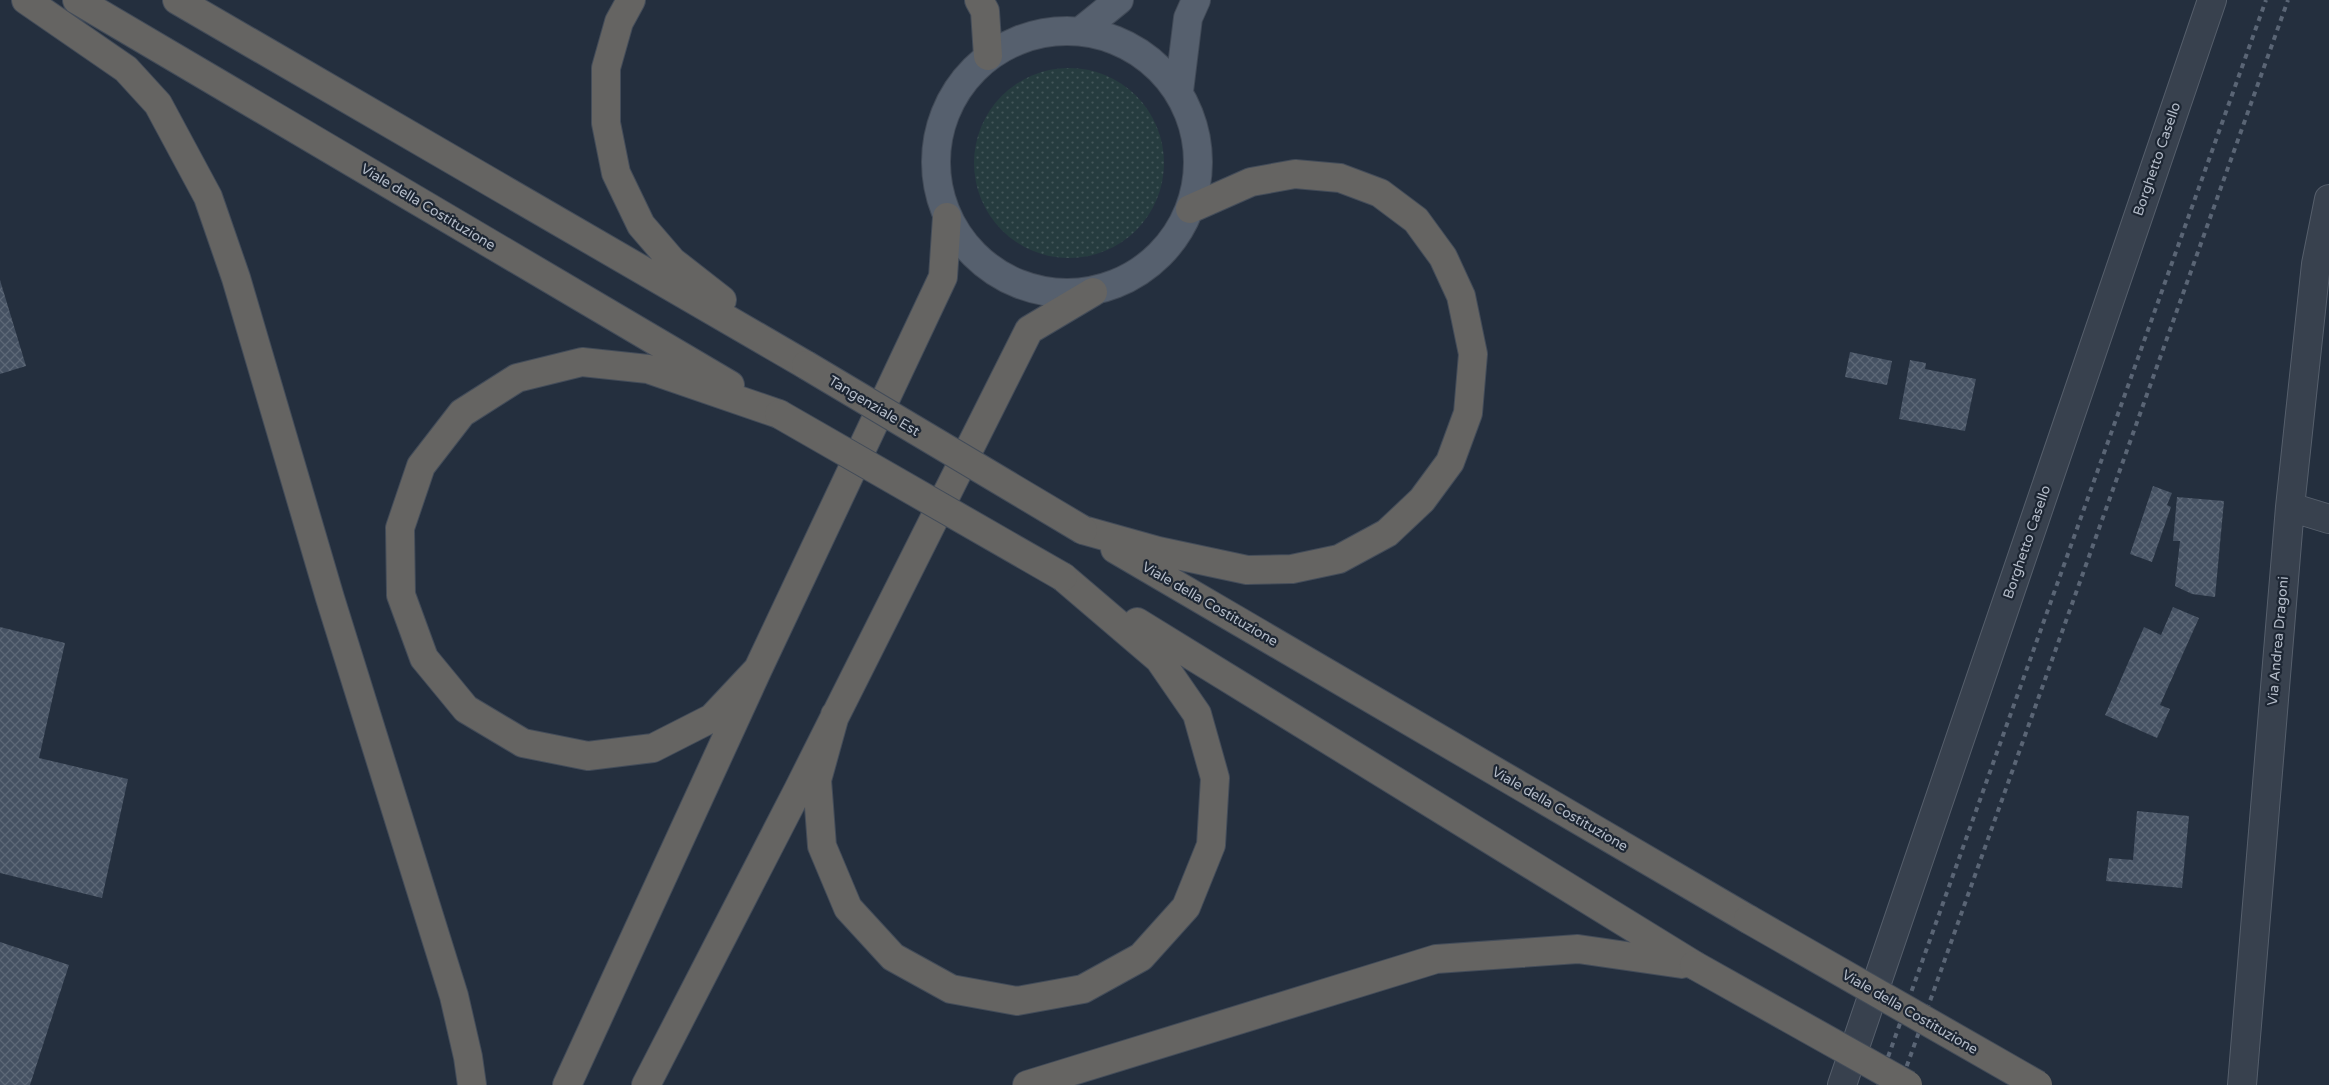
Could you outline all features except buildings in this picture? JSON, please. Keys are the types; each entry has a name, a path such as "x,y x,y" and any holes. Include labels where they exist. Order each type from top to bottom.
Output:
{"highway":[{"path":"26,0 126,69 158,104 208,197 236,278 327,589 454,996 468,1057 472,1085"},
{"name":"Viale della Costituzione","path":"77,0 779,414"},
{"name":"Tangenziale Est","path":"177,0 806,366 1083,530"},
{"path":"631,0 619,22 606,68 606,123 616,174 641,224 672,261 806,366"},
{"path":"979,0 985,11 988,56"},
{"path":"1083,530 1158,551 1247,570 1292,569 1339,559 1387,533 1422,500 1450,462 1468,414 1473,354 1461,296 1444,257 1416,220 1380,193 1340,178 1295,174 1251,182 1190,209"},
{"path":"567,1085 758,669 943,277 946,217"},
{"path":"646,1085 798,790 1029,330 1093,292"},
{"path":"758,669 712,718 653,748 588,756 523,743 466,709 424,658 401,595 400,528 421,466 462,413 517,378 582,362 648,369 779,414 1063,577 1694,965 1908,1085"},
{"name":"Viale della Costituzione","path":"1083,530 2038,1085"},
{"path":"835,715 817,780 822,846 848,908 893,957 951,989 1017,1001 1083,989 1141,957 1186,907 1211,845 1215,778 1197,714 1159,659 1063,577"},
{"path":"1027,1085 1436,958 1578,949 1694,965"}],"main road":[{"path":"1082,30 1119,0"},
{"path":"1178,91 1188,18 1196,0"},
{"path":"1082,30 1120,40 1153,62 1178,91 1195,129 1199,169 1190,209 1168,247 1134,276 1093,292 1049,293 1007,280 972,254 946,217 935,174 939,129 957,88 988,56 1025,37 1049,31 1082,30"}],"street":[{"name":"Borghetto Casello","path":"1842,1085 2212,0"},
{"name":"Via Andrea Dragoni","path":"2242,1085 2290,507 2316,264 2329,199"},
{"path":"2290,507 2329,519"}],"green space":[{"path":"1060,68 1078,68 1097,72 1114,79 1129,89 1143,103 1153,118 1160,135 1164,163 1160,191 1153,208 1143,223 1129,237 1114,247 1097,254 1078,258 1060,258 1041,254 1024,247 1009,237 995,223 985,208 978,191 974,172 974,154 978,135 985,118 995,103 1009,89 1024,79 1041,72"}],"railway":[{"path":"1878,1085 2266,0"},
{"path":"1900,1085 2288,0"}]}
